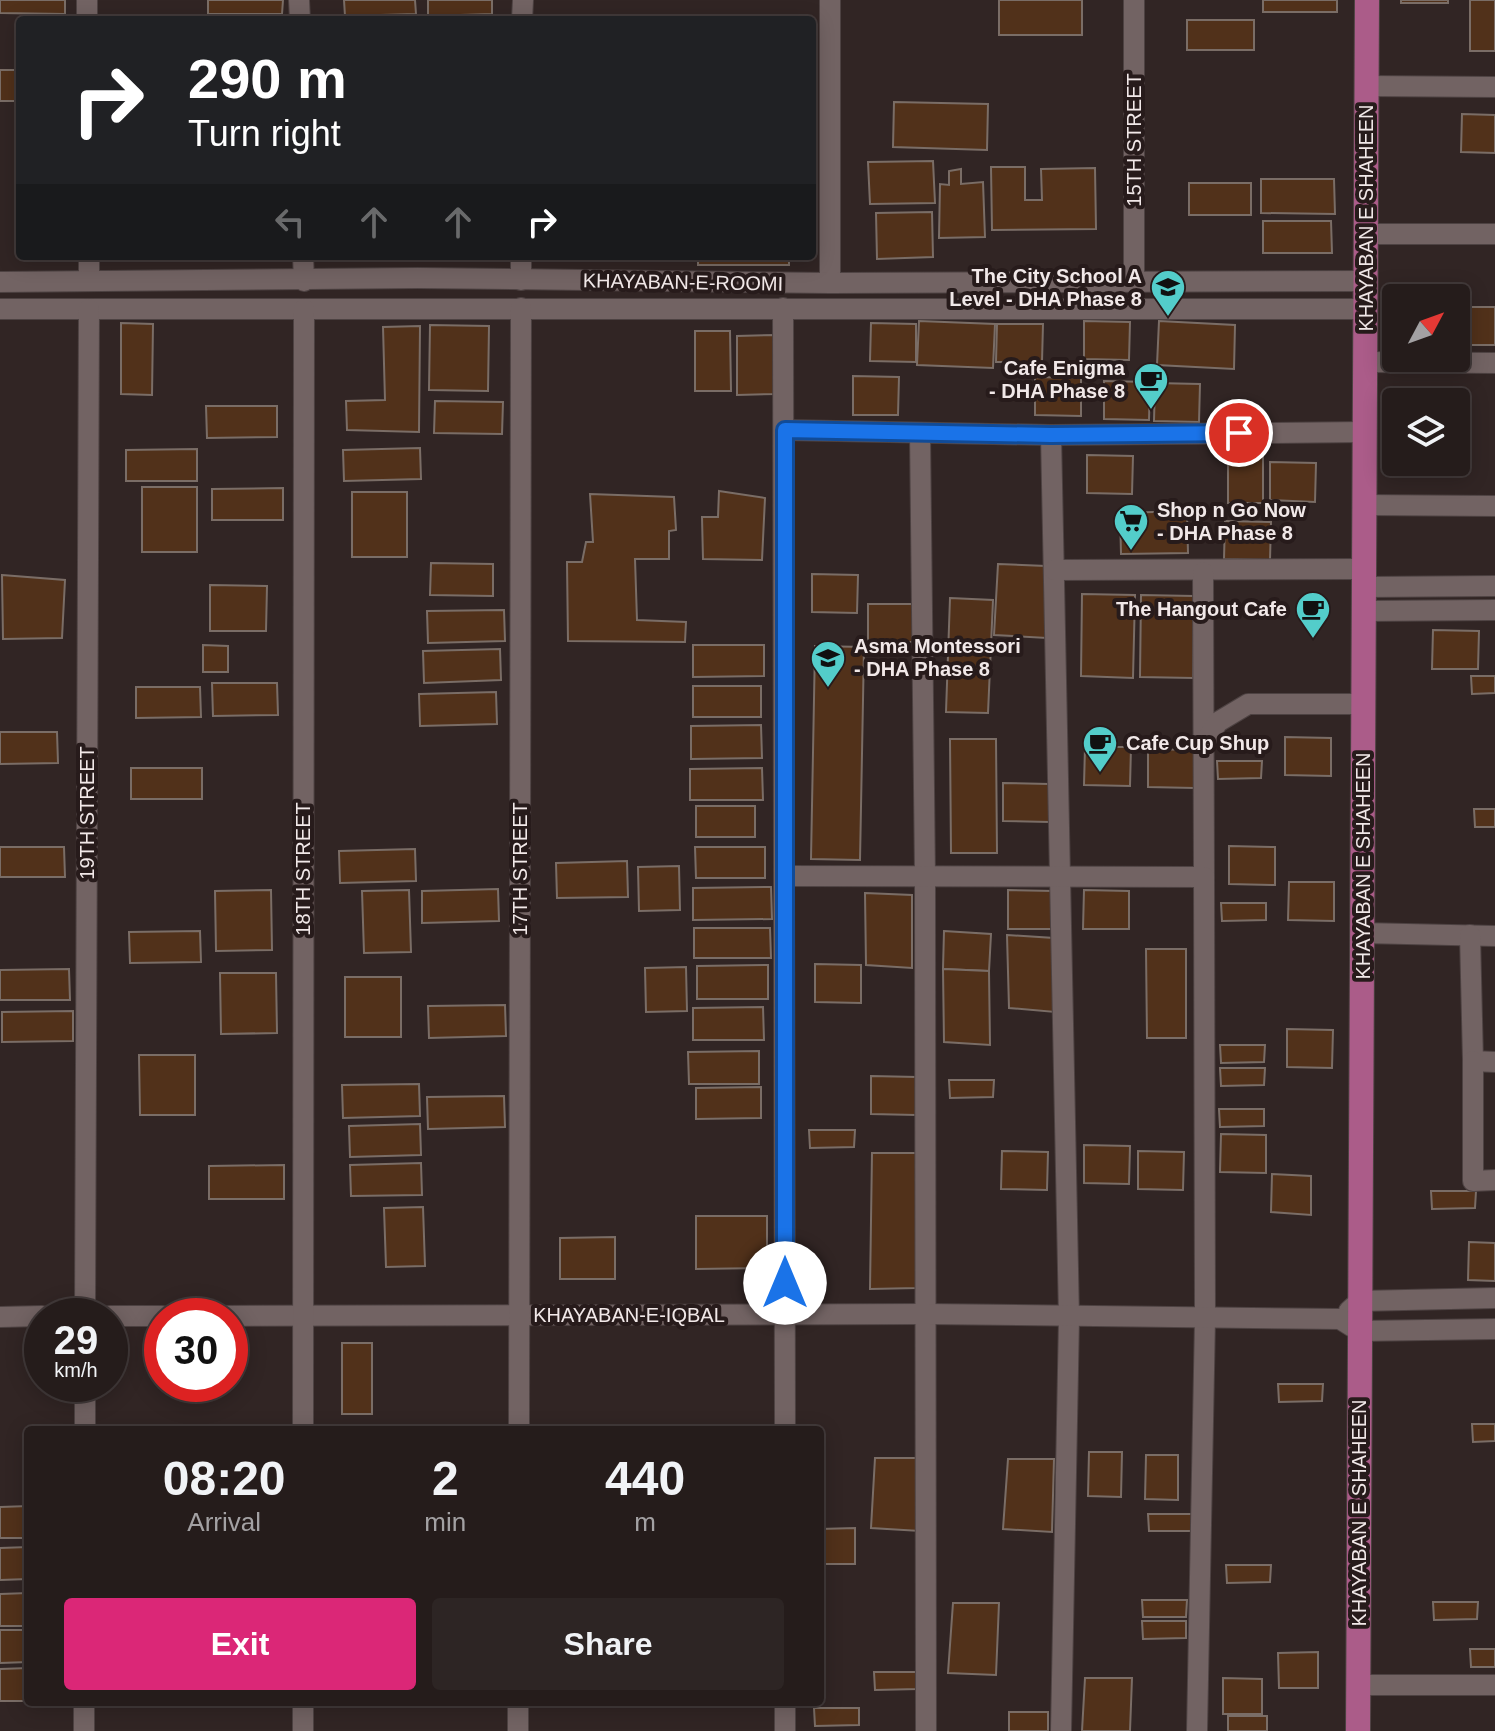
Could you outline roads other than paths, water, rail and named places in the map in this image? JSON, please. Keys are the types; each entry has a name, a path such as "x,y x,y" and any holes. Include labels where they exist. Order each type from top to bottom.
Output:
{"main road":[{"name":"KHAYABAN E SHAHEEN","path":"1358,1731 1350,1325 1360,1301 1367,0"}],"street":[{"path":"830,0 830,283"},
{"name":"15TH STREET","path":"1134,0 1134,279"},
{"path":"1367,86 1495,87"},
{"path":"1366,234 1495,234"},
{"path":"89,260 89,279"},
{"path":"303,260 304,281"},
{"path":"521,260 521,280"},
{"path":"416,308 409,302 406,292 410,283 418,278"},
{"name":"KHAYABAN-E-ROOMI","path":"0,282 418,278 830,283 1134,279 1365,281"},
{"path":"361,279 374,285 377,294 374,303 366,308"},
{"name":"17TH STREET","path":"519,1426 521,308"},
{"path":"783,308 785,1426"},
{"name":"KHAYABAN-E-ROOMI","path":"0,309 1365,309"},
{"name":"19TH STREET","path":"85,1298 89,309"},
{"name":"18TH STREET","path":"303,1426 304,309"},
{"path":"1365,362 1495,363"},
{"path":"785,430 1051,435 1365,432"},
{"path":"920,433 925,877 926,1731"},
{"path":"1051,435 1069,1318 1061,1731"},
{"path":"1364,505 1495,506"},
{"path":"1054,570 1203,572 1364,589 1495,610"},
{"path":"1197,1731 1205,1319 1203,572"},
{"path":"1364,589 1495,586"},
{"path":"1204,743 1218,722 1248,704 1363,704"},
{"path":"785,876 1204,877"},
{"path":"1362,933 1495,936"},
{"path":"1470,935 1473,1181 1495,1180"},
{"path":"1473,1061 1495,1062"},
{"path":"1360,1301 1495,1298"},
{"name":"KHAYABAN-E-IQBAL","path":"248,1316 926,1314 1495,1329"},
{"path":"0,1317 24,1316"},
{"path":"85,1402 85,1426"},
{"path":"1358,1685 1495,1685"},
{"path":"84,1706 84,1731"},
{"path":"303,1706 303,1731"},
{"path":"518,1706 518,1731"},
{"path":"785,1706 785,1731"}],"place":[{"name":"The City School A Level - DHA Phase 8","path":"1168,318"},
{"name":"Cafe Enigma - DHA Phase 8","path":"1151,411"},
{"name":"Shop n Go Now - DHA Phase 8","path":"1131,552"},
{"name":"The Hangout Cafe","path":"1313,640"},
{"name":"Asma Montessori - DHA Phase 8","path":"828,689"},
{"name":"Cafe Cup Shup","path":"1100,774"}]}
